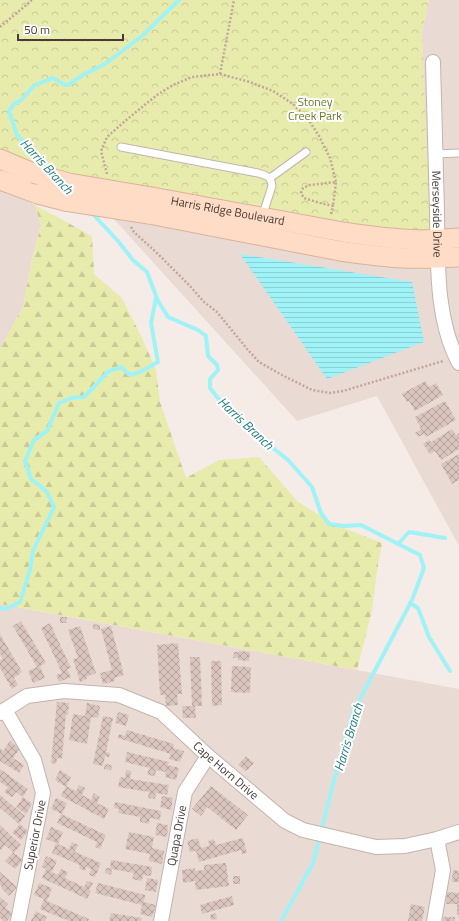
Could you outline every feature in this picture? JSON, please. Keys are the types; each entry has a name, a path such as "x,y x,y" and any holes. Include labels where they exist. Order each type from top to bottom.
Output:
{"street":[{"name":"Merseyside Drive","path":"433,62 440,292 443,317 455,343 459,363"},
{"name":"Harris Ridge Boulevard","path":"0,159 33,172 150,206 347,252 402,258 459,257"},
{"name":"Harris Ridge Boulevard","path":"0,180 38,194 65,201 150,206 262,217 371,236 438,240 459,238"},
{"name":"Cape Horn Drive","path":"2,712 27,696 64,691 119,695 161,712 208,756 285,821 303,830 376,847 404,846 437,839 459,832"},
{"name":"Superior Drive","path":"2,712 34,760 43,793 18,921"},
{"name":"Quapa Drive","path":"161,921 185,792 208,756"},
{"path":"434,921 443,870 437,839"}],"lane":[{"path":"121,147 258,173 270,178 272,181 272,186 262,217"},
{"path":"270,178 306,152"},
{"path":"435,154 459,153"}],"path":[{"path":"0,27 31,0"},
{"path":"220,74 234,0"},
{"path":"330,218 334,206 336,182 310,185 303,188 301,193 304,198 320,204 334,206"}],"shaded area":[{"path":"429,0 459,0 459,546 377,396 297,421 74,175 429,230 422,32"},
{"path":"0,185 35,205 41,225 32,259 23,307 0,349"},
{"path":"0,604 459,689 459,921 0,921"}],"green space":[{"name":"Stoney Creek Park","path":"0,0 429,0 422,32 430,230 399,231 333,222 74,175 38,167 0,150"},
{"path":"35,205 92,236 94,274 122,298 142,338 156,370 160,402 186,478 219,460 259,457 298,502 334,524 382,543 372,611 357,670 0,604 0,349 23,307 32,259 41,225"}],"water":[{"path":"240,254 412,282 424,342 327,379"}],"building":[{"path":"425,381 429,387 436,383 443,395 415,411 409,401 407,402 402,394"},
{"path":"445,401 456,420 426,437 424,434 418,437 415,433 421,429 415,417"},
{"path":"452,429 456,435 459,433 459,449 441,460 435,451 430,454 423,444 429,440 431,442"},
{"path":"459,454 459,480 452,484 441,464"},
{"path":"60,617 67,617 66,623 60,623"},
{"path":"21,621 46,663 40,666 45,678 33,683 28,671 37,667 13,626"},
{"path":"50,623 71,668 67,669 71,677 59,682 56,675 62,673 41,628"},
{"path":"93,624 100,625 100,630 93,629"},
{"path":"80,626 96,673 86,677 87,679 80,682 73,659 78,658 68,630"},
{"path":"111,626 124,675 114,678 115,681 103,684 100,673 112,670 101,629"},
{"path":"0,634 22,672 14,678 18,685 12,689 0,668 0,660 3,659 0,654"},
{"path":"178,643 182,694 177,694 178,705 166,706 165,695 160,695 157,645"},
{"path":"234,652 250,652 249,661 233,658"},
{"path":"190,657 200,657 202,706 195,706 196,718 183,718 182,706 192,706"},
{"path":"211,661 221,661 222,705 212,706"},
{"path":"232,666 251,667 250,693 231,692"},
{"path":"57,702 69,703 68,715 66,714 62,759 57,758 56,764 51,763"},
{"path":"87,703 100,706 98,718 91,717 87,744 69,740 73,714 85,716"},
{"path":"118,712 129,715 126,726 115,723"},
{"path":"103,716 113,718 106,752 110,753 109,757 105,756 103,766 93,764"},
{"path":"127,730 174,744 173,748 184,751 180,762 169,759 171,754 118,738 119,734 125,736"},
{"path":"10,741 20,748 13,758 24,765 19,773 0,761 0,748 3,751"},
{"path":"127,752 169,762 168,765 179,768 176,780 165,777 166,772 156,770 155,776 147,775 149,768 125,762"},
{"path":"246,756 254,763 246,771 238,765"},
{"path":"105,764 112,765 111,770 104,769"},
{"path":"0,769 28,789 23,797 16,792 12,797 4,792 8,787 0,782"},
{"path":"60,770 71,777 66,787 55,780"},
{"path":"126,770 131,771 130,779 169,785 167,795 156,793 155,799 148,798 149,792 118,787 120,777 125,778"},
{"path":"79,785 85,788 82,795 91,800 94,793 100,797 97,803 109,809 104,819 61,796 66,786 76,791"},
{"path":"211,786 248,815 236,830 207,807 201,816 192,809"},
{"path":"0,795 25,816 19,824 0,808"},
{"path":"162,796 173,798 171,810 160,807"},
{"path":"23,797 32,804 26,814 16,807"},
{"path":"56,798 67,803 62,814 51,809"},
{"path":"115,802 161,811 160,820 150,818 149,824 140,822 140,817 118,813 119,809 114,808"},
{"path":"61,814 106,835 100,849 95,847 97,842 57,823"},
{"path":"157,823 168,825 167,837 155,835"},
{"path":"20,824 28,831 21,840 12,833"},
{"path":"0,825 21,845 14,853 23,860 15,869 5,861 13,852 5,845 1,850 0,849"},
{"path":"51,827 63,832 58,844 69,849 72,842 78,845 75,852 101,863 95,877 89,875 91,869 86,867 85,871 79,868 80,865 52,853 56,843 46,839"},
{"path":"129,832 154,837 152,848 164,851 162,864 149,861 150,854 125,849"},
{"path":"198,838 201,848 209,846 208,841 214,839 216,845 243,838 247,853 242,854 241,850 199,862 196,851 190,852 187,841"},
{"path":"46,856 57,861 52,872 58,875 61,869 68,872 65,878 84,887 87,881 93,883 89,890 91,891 87,899 42,878 46,869 42,867"},
{"path":"111,860 152,867 151,876 143,875 142,881 132,879 134,873 112,869 111,875 105,873 106,868 110,868"},
{"path":"226,863 229,886 196,890 195,881 183,883 182,870 195,868 195,871 204,870 204,865"},
{"path":"453,870 459,871 459,882 452,882"},
{"path":"0,872 17,887 9,896 1,888"},
{"path":"233,876 240,876 240,884 233,884"},
{"path":"147,878 158,880 156,892 145,890"},
{"path":"39,883 52,888 47,901 89,919 88,921 69,921 40,909 44,899 34,895"},
{"path":"98,883 145,895 144,902 156,905 152,917 140,914 142,905 95,893"},
{"path":"447,892 459,893 459,915 457,914 457,904 446,904"},
{"path":"232,896 234,905 202,914 200,905"},
{"path":"0,897 8,904 5,907 13,914 7,921 3,921 0,918"},
{"path":"411,904 425,907 422,921 408,921"},
{"path":"36,911 47,917 45,921 31,921"},
{"path":"111,913 142,918 141,921 109,921"},
{"path":"216,913 217,919 211,920 210,915"},
{"path":"443,917 455,917 455,921 443,921"}],"waterway":[{"name":"Harris Branch","path":"52,171 17,135 9,111 14,104 21,100 35,85 53,78 65,85 68,85 83,75 105,64 142,36 179,0"},
{"name":"Harris Branch","path":"91,212 118,241 133,260 147,272 158,301 168,317 198,330 206,336 208,356 217,365 218,370 210,379 210,388 226,408 249,429 288,460 312,487 321,513 329,524 343,526 361,525 420,555 424,568 412,600 353,712 313,863 281,921"},
{"path":"0,608 6,609 20,602 30,570 33,551 54,507 47,492 31,479 25,461 34,440 47,431 59,403 71,398 84,397 109,371 121,367 130,375 140,372 158,362 151,323 156,298"},
{"path":"398,544 409,532 445,538"},
{"path":"410,603 418,608 429,637 450,671"}]}
